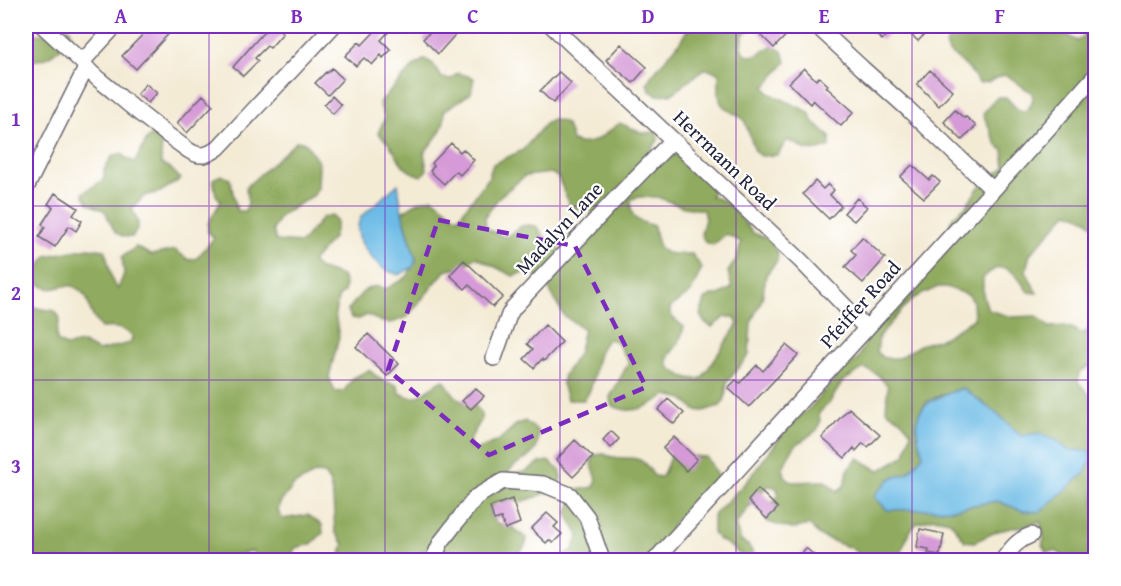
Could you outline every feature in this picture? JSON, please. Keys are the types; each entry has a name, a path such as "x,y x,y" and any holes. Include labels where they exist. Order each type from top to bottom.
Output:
{"street":[{"path":"43,26 137,111 194,154 205,155 218,148 333,26"},
{"path":"26,188 84,65 116,26"},
{"name":"Herrmann Road","path":"552,26 801,261 866,328"},
{"path":"825,29 993,190"},
{"name":"Pfeiffer Road","path":"655,561 1095,75"},
{"name":"Madalyn Lane","path":"494,358 513,308 673,140"},
{"path":"433,561 441,542 472,501 503,481 543,484 570,495 587,517 602,561"},
{"path":"1003,561 1013,546 1031,535"}],"highlighted area":[{"path":"438,220 575,246 646,387 489,455 388,370"}],"green space":[{"path":"53,26 64,26 70,29 72,37 57,51 44,58 32,60 26,57 26,31 28,35 45,34"},
{"path":"690,26 758,26 743,34 742,50 748,56 757,55 771,46 782,51 786,62 765,87 769,93 809,112 812,120 830,137 830,146 811,150 786,141 778,155 761,156 755,151 744,119 721,103 719,74 712,70 704,69 672,94 657,95 650,91 647,83"},
{"path":"948,26 1061,26 1070,37 1077,41 1084,36 1084,26 1095,26 1095,227 1084,218 1068,212 1030,254 1026,271 1037,293 1028,292 1015,274 1001,268 993,270 983,278 983,294 988,310 1012,317 1037,316 1049,327 1068,327 1079,333 1087,332 1095,312 1095,367 1089,367 1079,373 1078,382 1089,394 1095,417 1095,560 1070,560 1056,551 1047,552 1042,545 1044,538 1040,522 998,531 974,542 965,541 950,521 934,518 917,523 911,530 900,553 905,560 858,560 858,553 851,548 820,536 809,525 792,529 767,522 764,514 779,495 776,487 768,486 735,525 741,541 748,545 757,559 747,560 713,533 713,516 748,480 792,422 811,407 837,376 859,357 869,334 933,261 953,217 966,206 979,187 1005,167 1003,150 997,145 983,114 992,102 998,97 1006,97 1017,109 1024,112 1032,103 1032,92 1008,76 1004,75 979,83 969,69 949,52 946,44 954,30","holes":["938,287 946,287 969,295 973,302 974,319 943,338 920,345 899,358 883,358 877,352 879,336 914,298","864,368 877,374 888,386 886,410 900,419 911,432 905,455 879,471 858,458 848,470 844,486 837,491 825,481 792,482 785,476 783,468 790,453 795,446 817,430 820,422 819,413 830,402 843,381","963,388 1001,417 1021,436 1055,440 1068,450 1089,451 1023,511 997,501 952,509 890,479 908,473 924,455 917,421 927,402"]},
{"path":"425,59 433,64 442,78 451,79 458,73 474,78 471,93 444,111 442,128 424,153 427,169 422,176 405,167 378,133 385,118 379,103 414,66"},
{"path":"552,120 561,121 566,126 572,141 579,143 598,139 620,123 642,133 657,132 658,140 643,161 648,168 677,154 713,188 711,196 727,202 753,233 769,239 778,253 777,261 766,275 762,299 751,323 749,355 727,382 725,399 720,406 703,411 695,410 683,399 666,395 640,409 626,410 611,405 610,397 629,362 616,341 608,339 599,352 591,385 584,400 567,400 562,383 564,375 578,354 584,329 564,316 544,280 530,271 513,276 476,257 462,267 445,271 407,317 391,323 382,322 367,315 359,319 351,318 348,310 364,291 374,287 386,289 407,277 416,260 402,212 418,202 433,198 458,218 488,179 493,164 523,150 545,124","holes":["551,173 558,177 571,209 588,209 595,214 565,253 546,239 536,226 523,226 507,237 486,228 485,217 499,197 525,176","657,197 684,207 703,210 705,219 701,234 705,242 713,245 726,234 741,242 737,258 728,272 732,288 719,295 711,295 705,300 700,315 704,322 712,327 725,317 734,317 738,324 702,378 688,378 668,366 668,357 679,343 684,327 671,316 670,308 691,292 702,268 692,254 669,253 660,248 654,226 639,221 631,211 631,199"]},
{"path":"153,134 162,134 161,164 169,167 181,179 160,192 144,196 132,209 138,223 137,229 132,237 126,237 114,230 105,211 88,203 83,193 104,179 104,170 113,155 122,154 135,162 147,139"},
{"path":"297,141 306,143 319,163 318,188 314,195 280,216 273,230 276,241 301,243 323,217 332,215 337,222 333,238 312,262 318,268 342,276 345,284 344,292 338,298 335,313 339,337 329,377 335,392 344,391 353,378 369,370 381,380 397,385 400,393 413,397 423,394 444,380 458,398 479,410 482,419 470,439 469,447 476,450 498,441 516,425 525,421 538,431 537,447 507,474 525,472 539,463 548,461 561,471 561,479 551,491 521,502 513,500 496,502 491,508 490,517 497,523 513,528 527,539 523,549 508,560 497,561 454,560 422,551 418,560 339,560 344,544 335,532 333,498 329,481 324,474 316,473 294,485 280,503 278,511 282,519 308,515 322,525 323,533 311,544 295,548 292,555 294,560 259,560 252,551 228,557 212,556 206,560 26,560 26,299 30,307 55,311 60,318 56,335 58,342 66,346 83,343 98,351 131,343 132,335 117,328 101,328 92,314 86,297 78,289 72,286 46,288 32,277 47,256 89,248 105,250 113,283 118,289 124,274 122,257 136,247 151,255 175,250 189,260 197,258 214,238 208,232 208,224 221,201 216,195 213,179 221,175 230,179 237,211 245,211 248,203 246,187"},
{"path":"604,454 615,458 640,460 654,476 662,477 671,455 706,457 718,478 698,503 673,523 667,539 646,560 552,560 572,551 579,536 567,514 577,490 594,487 597,479 591,463 595,455"}],"water":[{"path":"398,184 402,212 416,260 413,267 399,275 385,270 376,262 366,251 358,231 361,217"},
{"path":"963,388 1001,417 1021,436 1039,433 1056,440 1068,450 1089,451 1091,460 1085,473 1040,512 1023,511 997,501 952,509 887,510 874,496 890,479 908,473 923,455 917,432 919,413 937,398"}],"building":[{"path":"151,26 176,26 136,69 122,56"},
{"path":"269,26 275,26 283,33 270,48 267,46 255,58 258,61 243,76 233,67"},
{"path":"380,26 394,26 381,40 391,50 383,58 381,55 372,65 364,58 356,66 345,56 359,42 362,45"},
{"path":"436,26 463,26 438,54 423,39"},
{"path":"764,26 795,26 774,48 758,32"},
{"path":"866,26 895,26 882,40"},
{"path":"902,26 933,26 918,41"},
{"path":"621,44 647,67 633,83 606,60"},
{"path":"332,68 343,79 328,95 315,83"},
{"path":"804,68 816,80 819,77 828,85 826,87 854,112 841,126 813,100 810,104 789,83"},
{"path":"930,70 953,91 939,106 917,84"},
{"path":"559,72 571,83 553,103 540,91"},
{"path":"146,84 157,93 148,103 137,94"},
{"path":"203,95 213,105 187,133 177,123"},
{"path":"332,96 341,105 333,114 324,105"},
{"path":"955,110 976,126 962,140 944,122"},
{"path":"451,143 460,152 463,149 474,160 460,175 456,171 444,184 430,171 434,166 432,163"},
{"path":"912,165 929,180 933,176 940,182 924,198 900,177"},
{"path":"815,181 823,189 828,184 834,190 830,195 841,206 829,219 803,194"},
{"path":"55,193 78,208 73,215 82,221 76,231 69,226 55,247 39,237 45,227 42,224 53,207 48,204"},
{"path":"857,198 867,207 854,221 844,213"},
{"path":"862,237 885,258 863,283 845,267 856,255 851,250"},
{"path":"464,260 503,297 493,307 469,285 465,289 450,275"},
{"path":"545,325 562,342 534,368 524,359 533,349 527,344"},
{"path":"368,334 399,364 387,376 356,347"},
{"path":"786,345 798,355 749,407 728,388 736,380 740,383 757,365 763,371"},
{"path":"475,388 484,396 471,409 462,401"},
{"path":"668,399 684,413 674,424 658,410"},
{"path":"849,408 880,435 868,447 863,443 856,451 854,448 845,458 822,438"},
{"path":"611,431 619,439 611,448 603,440"},
{"path":"674,437 697,459 686,471 663,448"},
{"path":"575,440 593,457 573,477 556,460"},
{"path":"758,489 778,508 767,519 748,501"},
{"path":"512,499 520,523 505,529 501,518 494,520 490,507"},
{"path":"547,513 558,523 554,527 562,534 553,543 549,540 546,543 531,529"},
{"path":"920,529 944,534 940,555 928,553 929,549 917,547"},
{"path":"806,548 814,555 809,561 795,561"}]}
